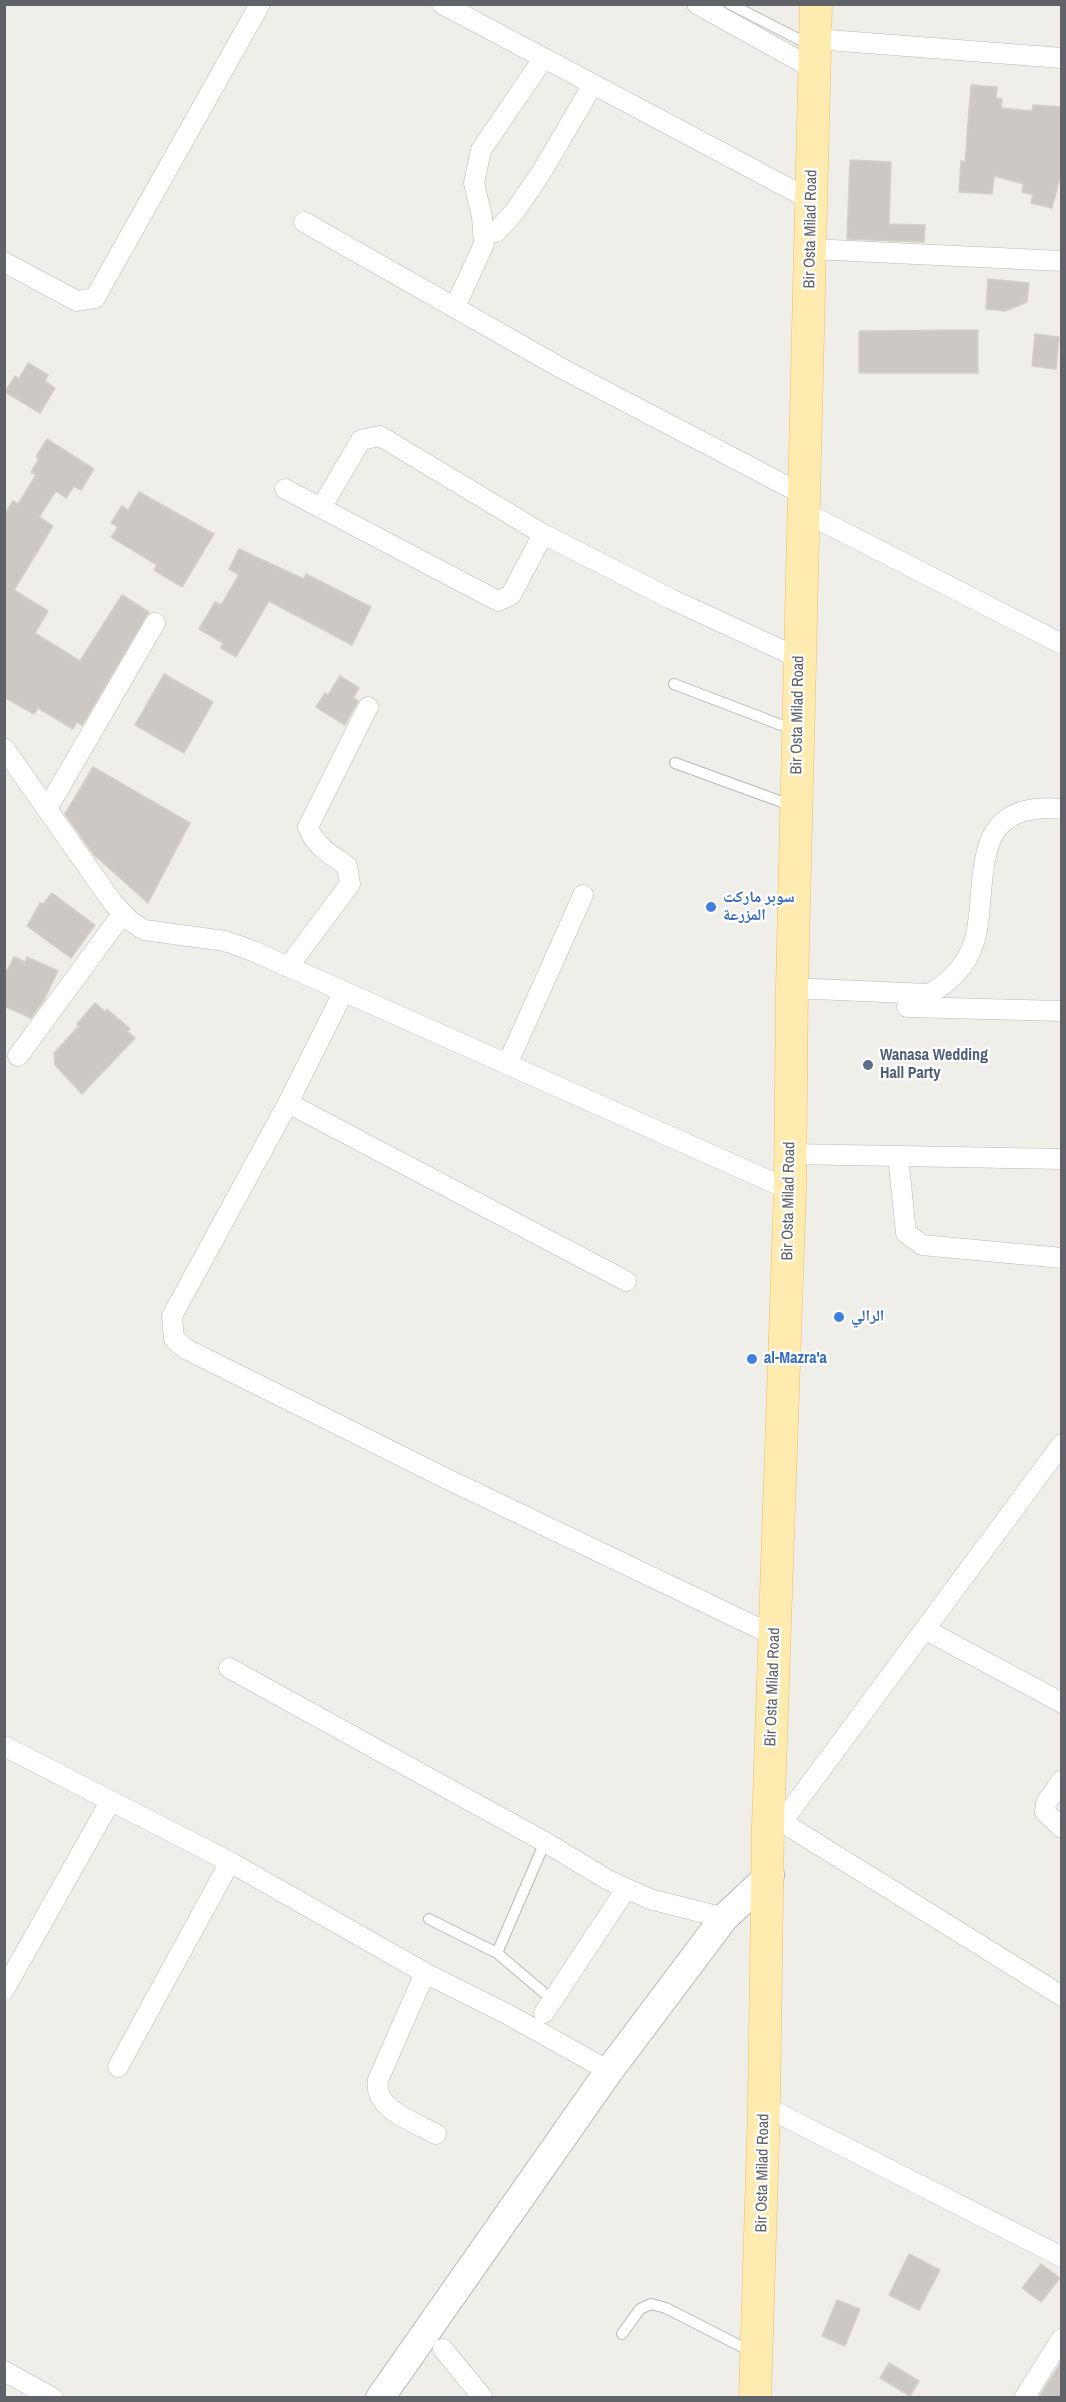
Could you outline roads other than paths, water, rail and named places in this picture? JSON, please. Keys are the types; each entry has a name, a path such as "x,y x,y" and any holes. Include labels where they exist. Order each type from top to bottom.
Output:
{"main road":[{"name":"Bir Osta Milad Road","path":"755,2397 770,1875 775,1824 775,1636 790,1190 795,807 816,4"},
{"path":"380,2397 609,2071 724,1918 770,1875"}],"street":[{"path":"4,262 77,301 89,301 95,298 260,4"},
{"path":"442,4 592,86 811,200"},
{"path":"697,4 814,52 1062,58"},
{"path":"455,307 484,244 485,233 474,183 481,150 543,59"},
{"path":"485,233 496,232 515,211 592,86"},
{"path":"304,222 804,504 1062,645"},
{"path":"811,249 1062,261"},
{"path":"321,508 361,440 380,436 543,534 671,599 799,658"},
{"path":"285,489 498,601 511,595 543,534"},
{"path":"47,809 155,623"},
{"path":"288,967 350,884 348,866 321,848 312,838 308,826 368,707"},
{"path":"4,748 123,913 144,930 225,941 790,1190"},
{"path":"792,988 929,994 948,984 963,967 977,932 986,847 999,827 1014,815 1028,809 1062,809"},
{"path":"507,1065 583,895"},
{"path":"18,1056 123,913"},
{"path":"842,991 853,1000 876,1006 1062,1011"},
{"path":"343,993 288,1103 172,1316 174,1339 186,1349 434,1473 775,1636"},
{"path":"288,1103 626,1281"},
{"path":"790,1154 1062,1159"},
{"path":"898,1156 906,1233 922,1245 1062,1258"},
{"path":"1062,1444 926,1630 775,1824 1062,1996"},
{"path":"926,1630 1062,1703"},
{"path":"229,1668 626,1889 650,1899 724,1918"},
{"path":"4,1746 230,1862 425,1973 507,2014 609,2071"},
{"path":"1062,1779 1046,1803 1045,1812 1062,1828"},
{"path":"4,1990 110,1802"},
{"path":"118,2067 230,1862"},
{"path":"544,2013 626,1889"},
{"path":"425,1973 378,2080 376,2090 380,2099 389,2107 435,2134"},
{"path":"764,2106 1062,2257"},
{"path":"1024,2397 1062,2338"},
{"path":"442,2349 483,2397"},
{"path":"4,2371 53,2397"}],"lane":[{"path":"730,4 814,52"},
{"path":"674,684 797,732"},
{"path":"675,763 795,807"},
{"path":"497,1953 545,1842"},
{"path":"429,1918 497,1953 543,1992"},
{"path":"622,2334 640,2308 651,2304 666,2308 758,2355"}],"place":[{"name":"سوبر ماركت المزرعة","path":"711,907"},
{"name":"Wanasa Wedding Hall Party","path":"868,1065"},
{"name":"الرالي","path":"839,1317"},
{"name":"al-Mazra'a","path":"752,1359"}]}
